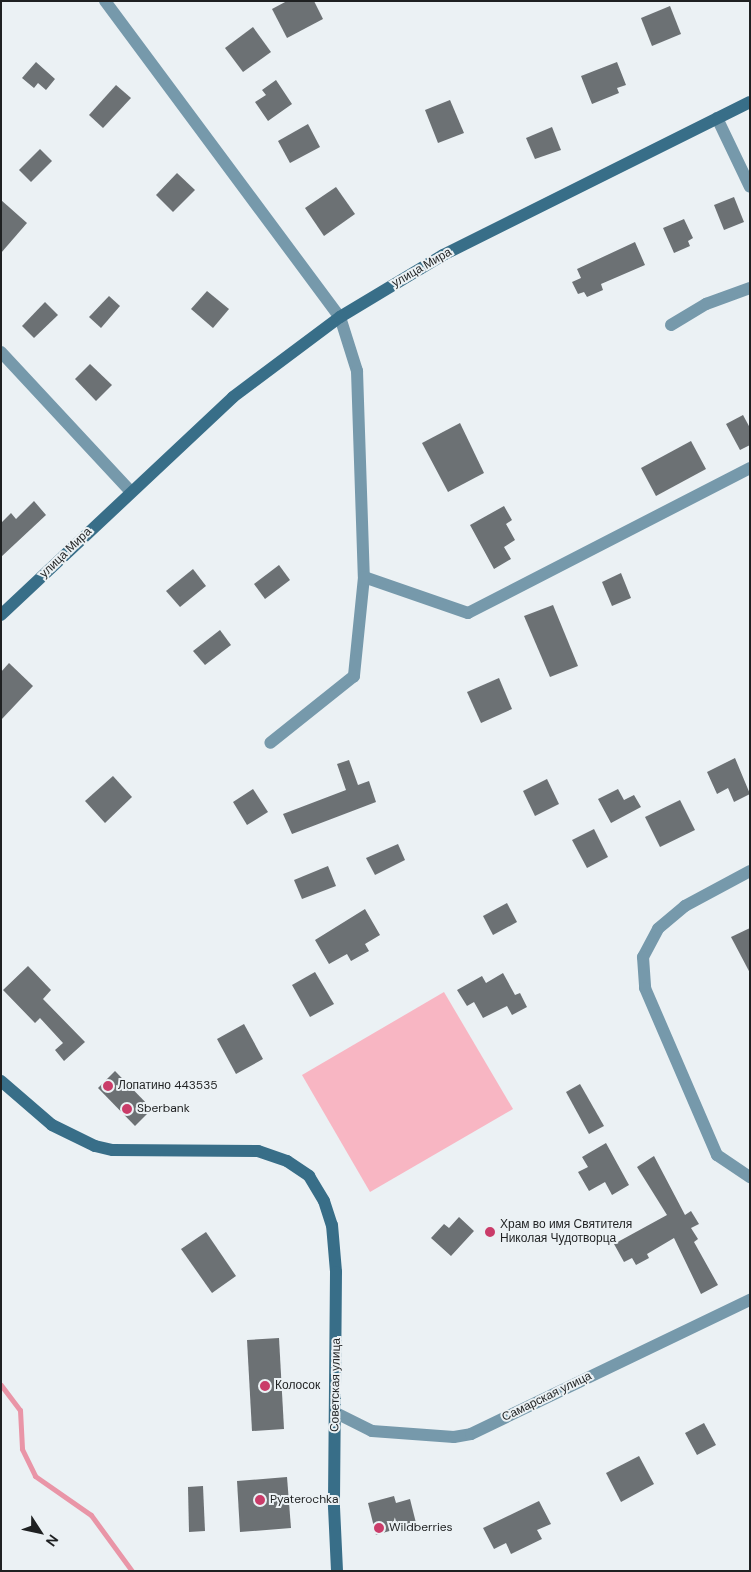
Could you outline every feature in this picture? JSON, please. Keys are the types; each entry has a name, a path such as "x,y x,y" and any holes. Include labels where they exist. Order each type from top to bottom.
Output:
{"street":[{"path":"106,1 340,317 357,370 364,577 354,676 270,743"},
{"name":"улица Мира","path":"1,615 130,491 233,397 340,317 443,255 750,102"},
{"path":"717,118 750,187"},
{"path":"670,324 706,304 750,288"},
{"path":"1,352 130,491"},
{"path":"364,577 468,613 750,468"},
{"path":"750,871 685,906 658,929 643,957 645,988 717,1155 750,1177"},
{"name":"Советская улица","path":"1,1081 52,1125 95,1146 114,1150 258,1151 287,1161 309,1176 324,1201 332,1225 336,1272 334,1507 337,1571"},
{"name":"Самарская улица","path":"336,1413 372,1431 454,1437 471,1434 750,1300"}],"shaded area":[{"path":"444,992 513,1109 370,1192 302,1075"}],"building":[{"path":"287,1 314,1 323,19 287,38 272,9"},
{"path":"670,6 681,34 652,46 641,18"},
{"path":"253,27 271,52 243,72 225,48"},
{"path":"36,62 55,79 46,90 38,83 34,88 22,78"},
{"path":"617,62 626,85 617,88 619,93 592,104 581,76"},
{"path":"276,80 292,104 268,121 255,102 266,95 262,90"},
{"path":"116,85 131,98 103,128 89,115"},
{"path":"450,100 464,133 438,143 425,110"},
{"path":"308,124 320,147 290,163 278,141"},
{"path":"552,127 561,150 535,159 526,138"},
{"path":"40,149 52,161 31,182 19,170"},
{"path":"177,173 195,190 173,212 156,195"},
{"path":"336,187 355,214 324,236 305,208"},
{"path":"734,197 744,222 724,230 714,205"},
{"path":"1,200 27,223 1,253"},
{"path":"684,219 693,238 688,241 690,246 674,253 663,228"},
{"path":"635,242 645,265 601,284 603,290 587,297 584,292 578,294 572,282 581,278 577,269"},
{"path":"207,291 229,309 213,328 191,309"},
{"path":"109,296 120,306 101,328 89,317"},
{"path":"45,302 58,315 34,338 22,326"},
{"path":"90,364 112,385 96,401 75,379"},
{"path":"743,415 750,428 750,445 740,450 726,424"},
{"path":"460,423 484,473 448,492 422,443"},
{"path":"691,441 706,469 656,496 641,468"},
{"path":"34,501 46,515 1,557 1,523 11,513 16,519"},
{"path":"504,506 512,520 506,524 515,540 504,547 511,559 494,569 470,525"},
{"path":"279,565 290,580 265,599 254,584"},
{"path":"193,569 206,586 180,607 166,591"},
{"path":"621,573 631,598 612,606 602,582"},
{"path":"553,605 578,666 550,677 524,616"},
{"path":"220,630 231,645 205,665 193,651"},
{"path":"9,663 33,686 1,720 1,672"},
{"path":"499,678 512,709 481,723 467,692"},
{"path":"735,758 750,794 734,802 728,788 717,794 707,772"},
{"path":"349,760 358,785 369,781 376,802 292,834 283,814 346,790 337,764"},
{"path":"113,776 132,797 105,823 85,801"},
{"path":"547,779 559,804 535,816 523,791"},
{"path":"253,789 268,812 247,825 233,802"},
{"path":"618,789 624,800 634,795 641,807 611,823 598,799"},
{"path":"680,800 695,830 660,847 645,817"},
{"path":"594,829 608,857 587,868 572,840"},
{"path":"398,844 405,860 375,875 366,858"},
{"path":"328,866 336,886 302,899 294,880"},
{"path":"507,903 517,922 493,935 483,916"},
{"path":"365,909 380,935 365,944 369,951 351,961 347,954 329,964 315,940"},
{"path":"750,928 750,973 731,937"},
{"path":"28,966 51,990 43,999 85,1042 64,1061 55,1050 63,1043 40,1018 35,1023 3,990"},
{"path":"315,972 334,1004 310,1017 292,985"},
{"path":"503,973 515,995 520,993 527,1007 512,1015 507,1006 483,1018 474,1002 467,1006 457,990 482,976 486,983"},
{"path":"244,1024 263,1059 236,1074 217,1039"},
{"path":"115,1071 152,1109 135,1126 98,1088"},
{"path":"580,1084 604,1126 589,1134 566,1092"},
{"path":"606,1143 629,1185 612,1195 605,1182 589,1191 578,1172 588,1167 582,1157"},
{"path":"654,1156 685,1215 691,1211 699,1224 691,1228 698,1239 694,1242 718,1285 701,1294 674,1238 647,1254 649,1258 636,1265 632,1258 624,1262 614,1244 667,1215 637,1167"},
{"path":"459,1217 474,1231 451,1256 431,1238 444,1224 449,1228"},
{"path":"206,1232 236,1276 212,1293 181,1249"},
{"path":"279,1338 284,1429 252,1431 247,1340"},
{"path":"704,1423 716,1445 697,1455 685,1433"},
{"path":"639,1456 654,1484 621,1502 606,1473"},
{"path":"287,1477 291,1528 240,1532 237,1481"},
{"path":"203,1486 205,1531 189,1532 188,1487"},
{"path":"394,1496 396,1503 410,1499 416,1523 376,1535 368,1503"},
{"path":"539,1501 551,1524 537,1530 542,1539 511,1554 506,1543 494,1549 483,1528"}],"waterway":[{"path":"1,1385 20,1410 22,1449 35,1476 91,1515 132,1571"}],"place":[{"name":"Лопатино 443535","path":"108,1086"},
{"name":"Sberbank","path":"127,1109"},
{"name":"Храм во имя Святителя Николая Чудотворца","path":"490,1232"},
{"name":"Колосок","path":"265,1386"},
{"name":"Pyaterochka","path":"260,1500"},
{"name":"Wildberries","path":"379,1528"}]}
